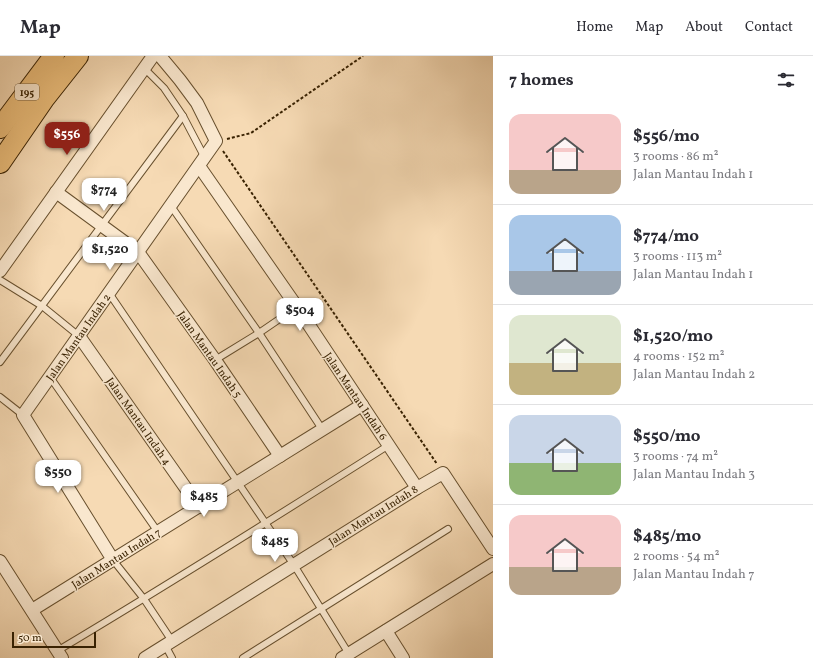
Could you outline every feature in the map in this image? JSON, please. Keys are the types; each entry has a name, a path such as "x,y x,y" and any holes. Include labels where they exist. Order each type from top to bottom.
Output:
{"highway":[{"name":"195","path":"0,128 54,56"},
{"name":"195","path":"0,163 44,99 78,56"}],"street":[{"path":"0,270 153,56"},
{"path":"160,56 197,103 216,141"},
{"name":"Jalan Mantau Indah 2","path":"23,415 216,141"},
{"name":"Jalan Mantau Indah 6","path":"202,162 417,488"},
{"name":"Jalan Mantau Indah 5","path":"56,192 138,252 215,360 280,456"},
{"name":"Jalan Mantau Indah 4","path":"79,336 199,507"},
{"name":"Jalan Mantau Indah 7","path":"32,610 362,405"},
{"path":"23,415 113,560"},
{"path":"443,473 493,549"},
{"name":"Jalan Mantau Indah 8","path":"145,658 443,473"},
{"path":"0,561 60,654"},
{"path":"346,656 493,564"},
{"path":"386,631 403,658"}],"lane":[{"path":"144,68 164,88 182,116 202,162"},
{"path":"0,362 182,116"},
{"path":"171,206 259,333 322,430"},
{"path":"0,280 42,306 79,336"},
{"path":"109,293 294,565 322,608 346,656"},
{"path":"215,360 298,307"},
{"path":"50,377 158,532"},
{"path":"0,397 23,415"},
{"path":"60,654 144,599 266,524 389,445"},
{"path":"243,658 448,529"},
{"path":"113,560 144,599 168,643 172,658"}],"path":[{"path":"363,56 251,133 216,141 443,473"}]}
